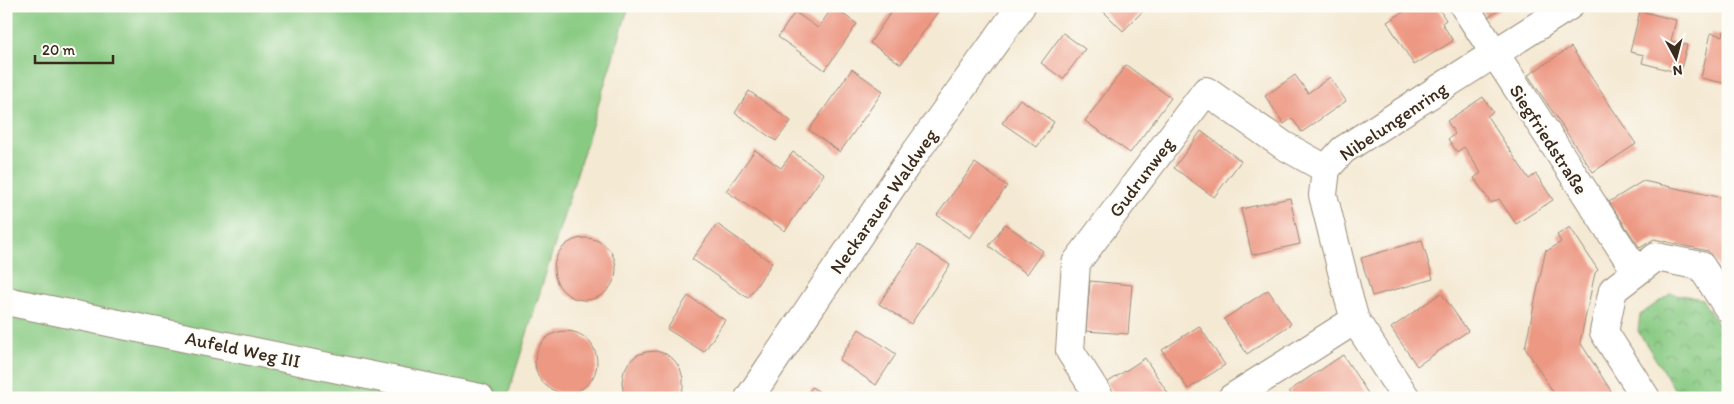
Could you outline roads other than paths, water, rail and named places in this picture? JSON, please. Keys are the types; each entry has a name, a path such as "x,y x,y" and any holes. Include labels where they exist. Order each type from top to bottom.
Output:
{"street":[{"name":"Neckarauer Waldweg","path":"749,398 905,167 1021,6"},
{"name":"Siegfriedstraße","path":"1464,6 1494,55 1636,271"},
{"name":"Nibelungenring","path":"1406,398 1355,320 1323,196 1326,169 1343,150 1569,6"},
{"name":"Gudrunweg","path":"1100,398 1070,351 1076,263 1206,91 1283,145 1326,169"},
{"path":"1646,398 1604,332 1613,290 1656,257 1701,266 1728,308"},
{"name":"Aufeld Weg III","path":"6,301 480,398"},
{"path":"1232,398 1355,320"}]}
